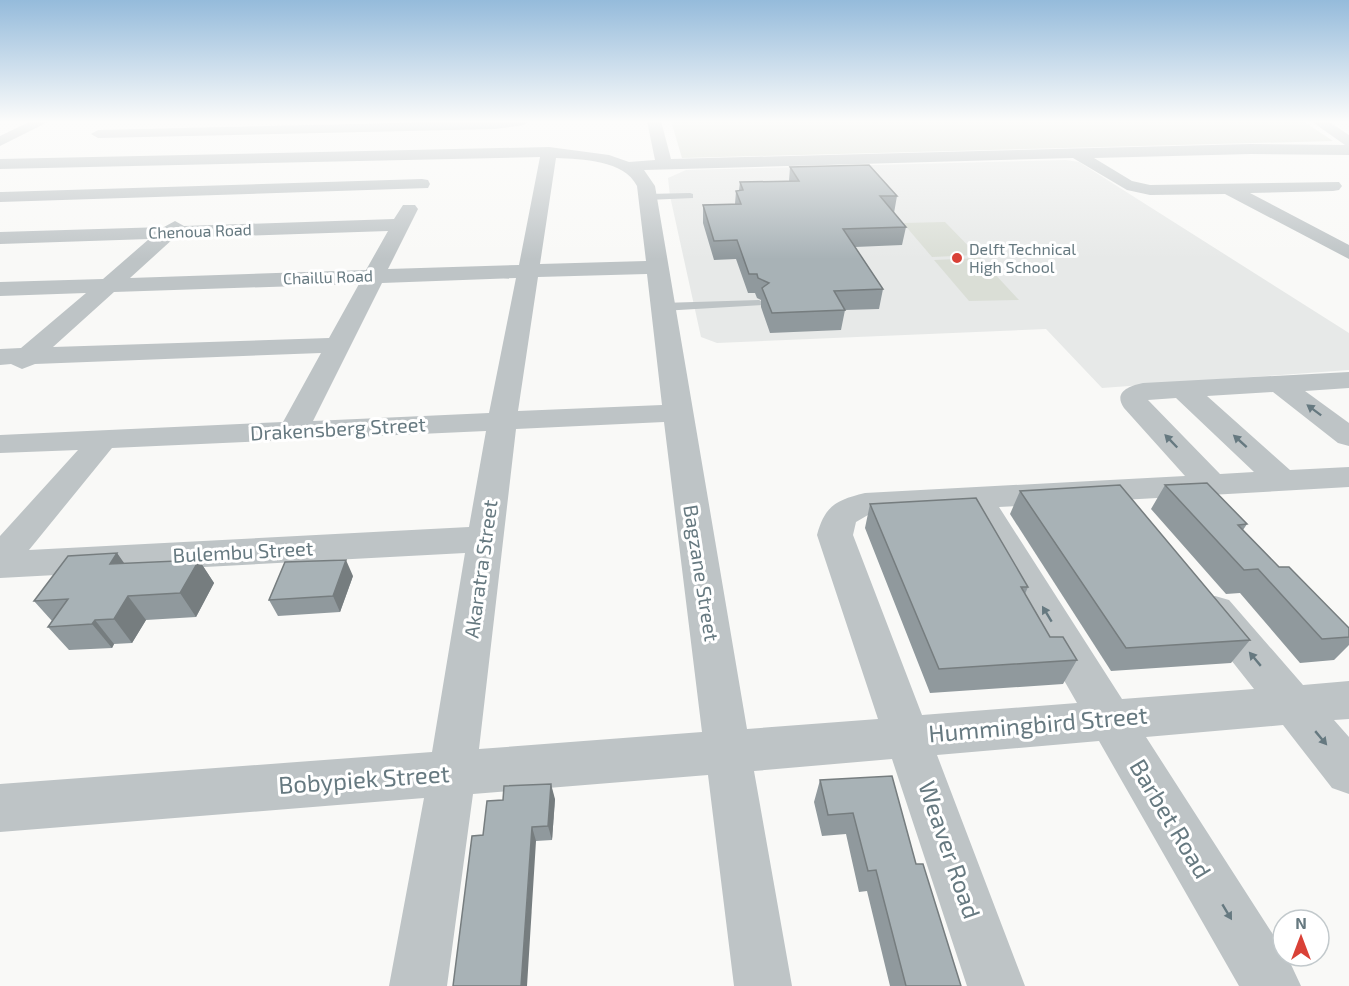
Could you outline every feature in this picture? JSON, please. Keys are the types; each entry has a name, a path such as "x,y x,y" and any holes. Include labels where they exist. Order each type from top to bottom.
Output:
{"street":[{"path":"1,197 45,167"},
{"path":"0,380 243,167"},
{"path":"293,431 430,167"},
{"name":"Akaratra Street","path":"418,986 452,773 502,421 546,167"},
{"name":"Bagzane Street","path":"627,167 640,175 646,186 676,413 763,986"},
{"path":"1098,167 1127,185 1158,190 1341,189"},
{"path":"1290,167 1341,189"},
{"path":"1,197 422,184"},
{"path":"1227,188 1349,253"},
{"name":"Chenoua Road","path":"0,238 400,225"},
{"name":"Chaillu Road","path":"0,289 656,267"},
{"path":"0,357 338,345"},
{"path":"1211,484 1134,402 1134,395 1143,391 1349,380"},
{"path":"1279,384 1349,437"},
{"path":"1183,389 1283,480"},
{"name":"Drakensberg Street","path":"0,444 676,413"},
{"path":"0,560 103,440"},
{"path":"976,497 1349,477"},
{"path":"1114,490 1144,525"},
{"name":"Weaver Road","path":"976,497 865,504 844,513 838,520 835,535 996,986"},
{"name":"Barbet Road","path":"976,497 1272,986"},
{"name":"Bulembu Street","path":"0,565 486,539"},
{"path":"1196,588 1349,772"},
{"name":"Hummingbird Street","path":"728,752 1110,718 1349,700"},
{"name":"Bobypiek Street","path":"0,808 728,752"}],"lane":[{"path":"647,197 690,196"},
{"path":"662,307 759,303"}],"shaded area":[{"name":"Delft Technical High School","path":"799,167 1087,167 1349,333 1349,370 1102,388 1046,329 717,343 701,337 670,196 668,178 686,170"},
{"path":"945,222 977,255 932,257 903,223"},
{"path":"980,258 1019,300 969,301 934,260"}],"building":[{"path":"790,167 871,167 897,196 880,196 906,227 843,229 883,289 834,291 845,310 772,313 762,288 769,283 758,278 757,274 749,274 737,240 714,241 703,205 741,204 736,191 743,190 740,182 799,181"},
{"path":"1207,483 1247,524 1238,525 1279,567 1289,567 1349,628 1349,637 1322,639 1258,569 1244,570 1165,485"},
{"path":"1120,485 1250,640 1126,648 1020,491"},
{"path":"976,498 1028,587 1021,587 1050,637 1063,637 1077,660 939,669 870,504"},
{"path":"117,553 110,564 199,560 180,593 128,596 114,619 95,620 92,624 48,627 68,599 34,601 68,556"},
{"path":"346,560 333,596 269,600 285,562"},
{"path":"892,776 916,864 923,864 961,986 906,986 876,870 868,871 853,813 828,815 820,780"},
{"path":"551,784 548,826 532,827 521,986 453,986 472,836 483,835 487,801 503,800 504,786"}],"place":[{"name":"Delft Technical High School","path":"957,258"}]}
